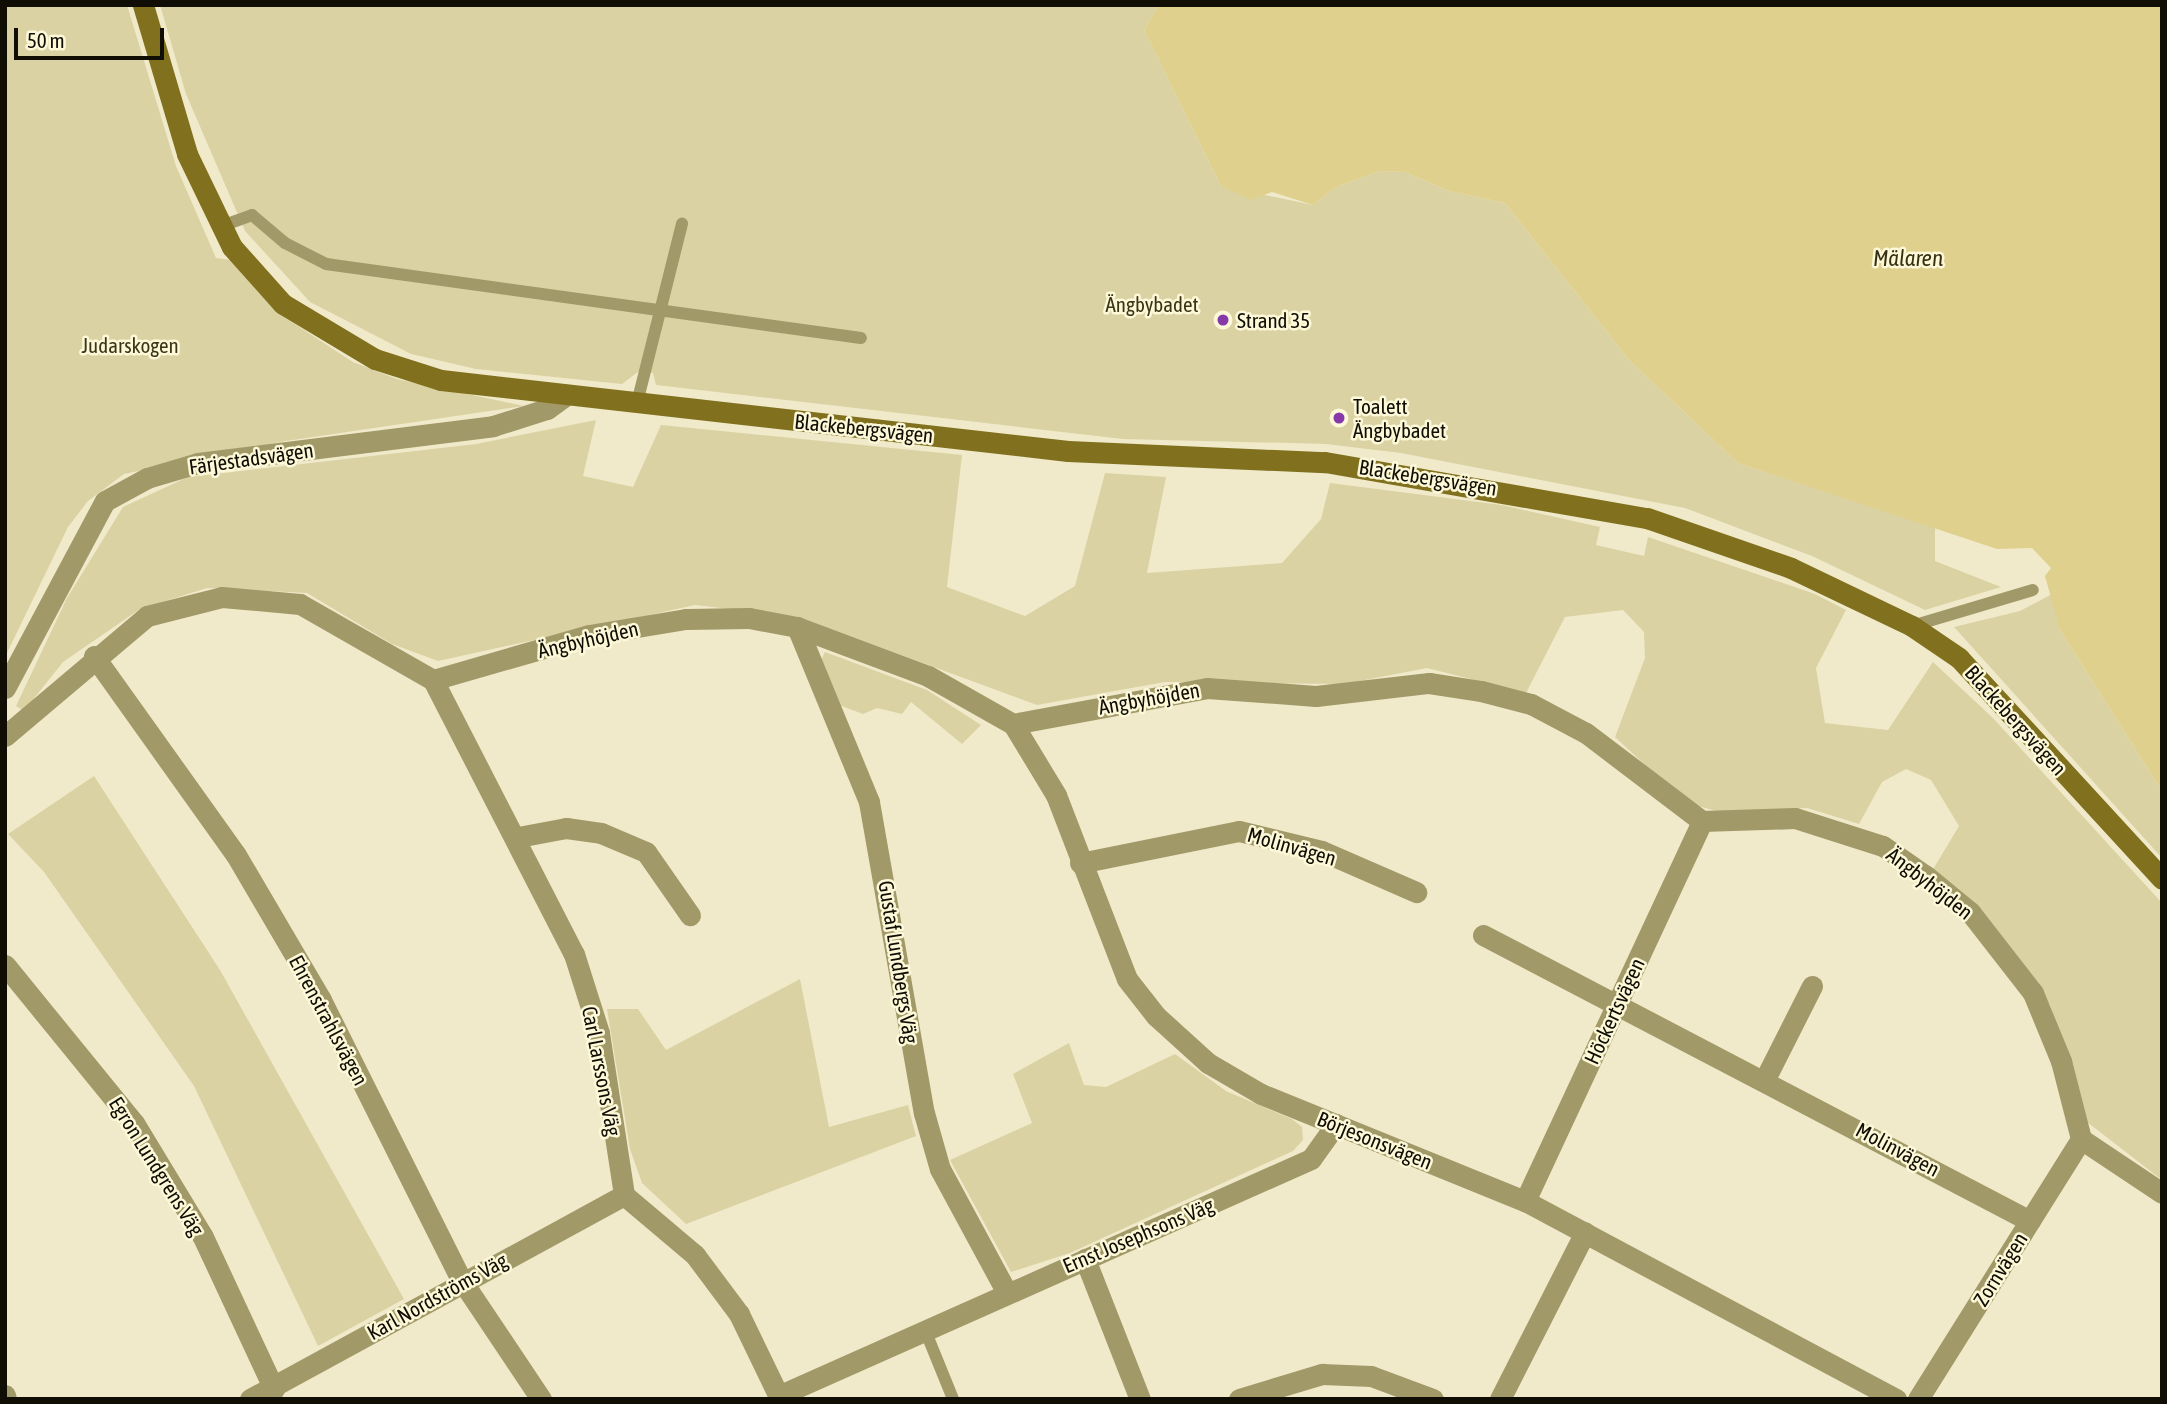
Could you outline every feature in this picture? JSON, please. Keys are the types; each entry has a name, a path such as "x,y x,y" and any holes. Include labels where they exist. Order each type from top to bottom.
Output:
{"street":[{"name":"Blackebergsvägen","path":"143,5 187,154 219,227 283,304 375,359 441,380 1068,451 1325,462 1433,476 1660,522 1791,568 1912,626 1992,689 2162,879"},
{"name":"Färjestadsvägen","path":"5,688 98,511 147,478 198,463 493,426 547,409 566,395"},
{"path":"5,736 94,656 147,616 222,597 300,604 433,680"},
{"name":"Ängbyhöjden","path":"433,680 589,635 686,619 749,618 797,627 928,676 1013,724 1207,688 1316,696 1429,683 1531,705 1586,733 1702,821 1795,818 1883,846 1970,912 2033,993 2061,1061 2081,1139"},
{"name":"Gustaf Lundbergs Väg","path":"797,627 869,802 924,1113 940,1170 1007,1293"},
{"name":"Ehrenstrahlsvägen","path":"94,656 236,855 302,966 462,1281 541,1399"},
{"name":"Carl Larssons Väg","path":"433,680 518,836 574,954 599,1033 624,1195"},
{"name":"Börjesonsvägen","path":"1013,724 1055,795 1127,979 1156,1016 1208,1063 1261,1094 1525,1200 1896,1399"},
{"name":"Höckertsvägen","path":"1525,1200 1702,821"},
{"path":"518,836 566,828 601,833 646,852 690,915"},
{"name":"Molinvägen","path":"1080,863 1239,831 1322,851 1416,892"},
{"name":"Molinvägen","path":"1483,935 1766,1077 2030,1221"},
{"name":"Egron Lundgrens Väg","path":"5,965 134,1123 202,1237 274,1389"},
{"path":"1766,1077 1812,986"},
{"name":"Ernst Josephsons Väg","path":"779,1397 1311,1159 1322,1152 1336,1124"},
{"path":"2081,1139 2162,1193"},
{"name":"Zornvägen","path":"1918,1399 2081,1139"},
{"path":"624,1195 702,1265 740,1314 779,1397"},
{"name":"Karl Nordströms Väg","path":"250,1399 274,1389 462,1281 624,1195"},
{"path":"1500,1399 1585,1232"},
{"path":"1085,1259 1140,1399"},
{"path":"1239,1399 1322,1374 1371,1376 1433,1399"}],"lane":[{"path":"219,227 252,215 285,243 326,264 861,338"},
{"path":"637,402 664,309 682,224"},
{"path":"1912,626 2033,590"},
{"path":"925,1330 953,1399"}],"green space":[{"name":"Judarskogen","path":"5,5 127,5 176,166 216,258 231,260 278,313 353,362 397,379 524,406 286,441 124,474 88,501 68,527 5,657"},
{"name":"Ängbybadet","path":"160,5 1159,5 1144,30 1221,186 1313,205 1334,188 1380,171 1405,172 1449,191 1505,203 1629,360 1738,463 1935,527 1935,561 2001,587 1925,610 1812,556 1685,508 1401,453 1326,444 1123,439 656,385 653,373 638,372 622,384 476,369 411,354 310,302 245,231 186,94"},
{"path":"596,420 583,476 633,487 661,425 962,455 947,587 1025,616 1075,586 1105,473 1166,477 1147,573 1282,563 1321,519 1330,483 1502,505 1600,527 1596,545 1644,556 1648,537 1815,594 1846,610 1816,668 1825,723 1888,730 1933,662 1993,718 2162,903 2162,1180 2087,1122 2050,1005 1977,907 1932,871 1959,826 1931,780 1906,769 1882,782 1859,824 1807,808 1719,812 1685,802 1615,737 1645,658 1644,632 1623,610 1565,617 1526,693 1427,668 1344,684 1165,682 1037,705 798,617 695,605 438,661 392,644 307,593 207,588 140,609 63,662 24,711 16,706 67,598 123,507 188,477 476,444"},
{"path":"2052,594 2060,630 2162,791 2162,858 1954,627 2020,611"},
{"path":"825,652 927,690 981,725 962,744 911,702 902,714 877,708 863,714 839,705 821,660"},
{"path":"94,776 220,970 404,1299 318,1346 194,1086 44,872 8,834"},
{"path":"800,979 829,1127 908,1105 916,1136 686,1224 642,1183 630,1149 607,1009 638,1009 666,1050"},
{"path":"1069,1043 1084,1085 1106,1087 1175,1054 1226,1091 1292,1119 1302,1127 1303,1140 1293,1151 1070,1253 1011,1272 950,1160 1032,1123 1013,1074"}],"water":[{"name":"Mälaren","path":"1159,5 2162,5 2162,791 2060,630 2045,576 2051,568 2032,548 1997,549 1738,463 1629,360 1505,203 1449,191 1405,172 1380,171 1334,188 1313,205 1272,192 1251,200 1221,186 1144,30"}],"place":[{"name":"Strand 35","path":"1223,320"},
{"name":"Toalett Ängbybadet","path":"1339,418"}]}
